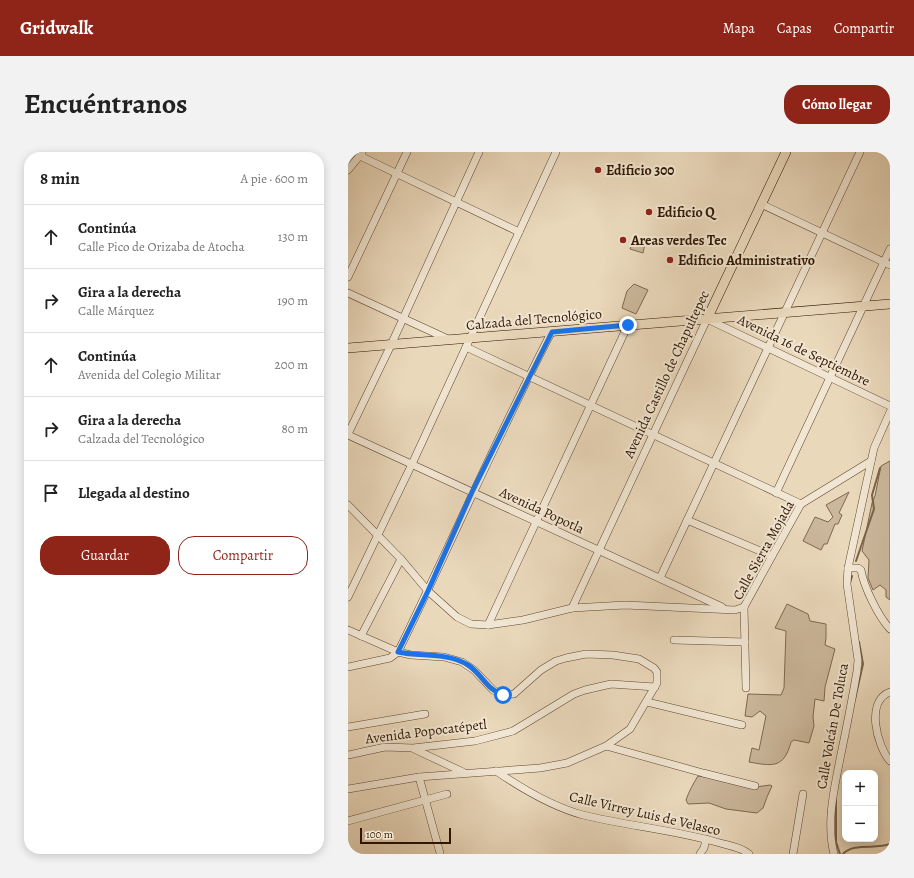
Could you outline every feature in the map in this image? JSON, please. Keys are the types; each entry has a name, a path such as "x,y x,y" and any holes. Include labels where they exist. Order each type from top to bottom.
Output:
{"main road":[{"name":"Avenida Castillo de Chapultepec","path":"711,321 786,152"},
{"name":"Calzada del Tecnológico","path":"348,348 628,325 711,321 890,304"}],"street":[{"path":"348,277 407,152"},
{"path":"348,434 391,345 479,152"},
{"path":"348,597 412,464 556,152"},
{"path":"660,578 860,152"},
{"path":"348,170 361,154 397,174 518,232"},
{"path":"762,204 887,263"},
{"path":"776,493 863,306 887,263 890,249"},
{"path":"348,293 450,340"},
{"name":"Avenida Castillo de Chapultepec","path":"572,608 701,332 711,321"},
{"name":"Avenida 16 de Septiembre","path":"711,321 890,406"},
{"path":"488,625 628,325"},
{"path":"348,667 390,658 398,652 428,591 472,492 552,332"},
{"path":"466,347 800,504"},
{"name":"Calle Volcán De Toluca","path":"834,854 831,838 831,810 858,660 847,584 848,568 874,448 890,412"},
{"name":"Avenida Popotla","path":"348,434 725,609"},
{"name":"Calle Sierra Mojada","path":"746,688 744,607 800,504 871,461"},
{"path":"348,506 401,559 428,591 461,620 471,624 488,625 522,620 572,608 625,605 736,610 744,607"},
{"path":"687,520 772,556"},
{"path":"361,636 401,559"},
{"path":"848,568 858,568 861,570 863,581 890,629"},
{"path":"348,630 398,652 411,655 444,657 462,662 474,670 493,690 503,695 514,694 542,670 556,661 574,656 597,654 639,659 654,668 657,672 657,683 655,688 630,729 606,746 567,763 419,777 348,790"},
{"path":"674,640 745,642"},
{"name":"Avenida Popocatépetl","path":"348,755 385,747 413,748 476,741 513,732 574,694 597,687 611,684 655,688"},
{"path":"890,692 886,693 878,702 875,716 880,743 890,761"},
{"path":"647,702 742,725"},
{"path":"348,727 425,714"},
{"path":"606,746 755,786"},
{"path":"413,748 465,773"},
{"name":"Calle Virrey Luis de Velasco","path":"496,770 527,790 566,809 618,823 706,839 740,849 748,854"},
{"path":"419,777 440,853"},
{"path":"348,821 447,794"},
{"path":"793,854 803,794"},
{"path":"700,854 704,848 706,839"}],"shaded area":[{"path":"633,241 645,244 643,253 630,249"},
{"path":"634,284 648,290 636,314 622,308 627,291"},
{"path":"890,461 890,600 886,597 886,590 880,585 873,590 868,578 869,560 862,551 881,466"},
{"path":"849,492 839,513 842,515 838,524 835,524 827,544 824,544 821,550 803,541 815,517 828,522 833,517 826,505"},
{"path":"787,604 808,614 810,621 826,624 825,645 835,649 825,687 824,701 815,699 813,717 814,726 809,743 794,740 791,742 785,757 776,764 771,765 749,762 752,748 759,750 766,716 760,711 752,717 745,716 748,694 781,695 784,688 786,631 775,628"},
{"path":"698,776 723,779 756,787 772,786 763,808 757,813 726,809 709,803 688,804 686,800 687,797"}],"waterway":[{"path":"856,561 874,509 872,495 880,468"},
{"path":"850,583 852,576"},
{"path":"855,699 863,664 859,642"},
{"path":"836,799 836,842 840,854"},
{"path":"843,854 853,848 884,846 890,844"}],"place":[{"name":"Edificio 300","path":"598,170"},
{"name":"Edificio Q","path":"649,212"},
{"name":"Areas verdes Tec","path":"623,240"},
{"name":"Edificio Administrativo","path":"670,260"}],"route":[{"path":"503,695 498,694 493,690 474,670 462,662 444,657 411,655 398,652 428,591 472,492 552,332 628,325"}]}
